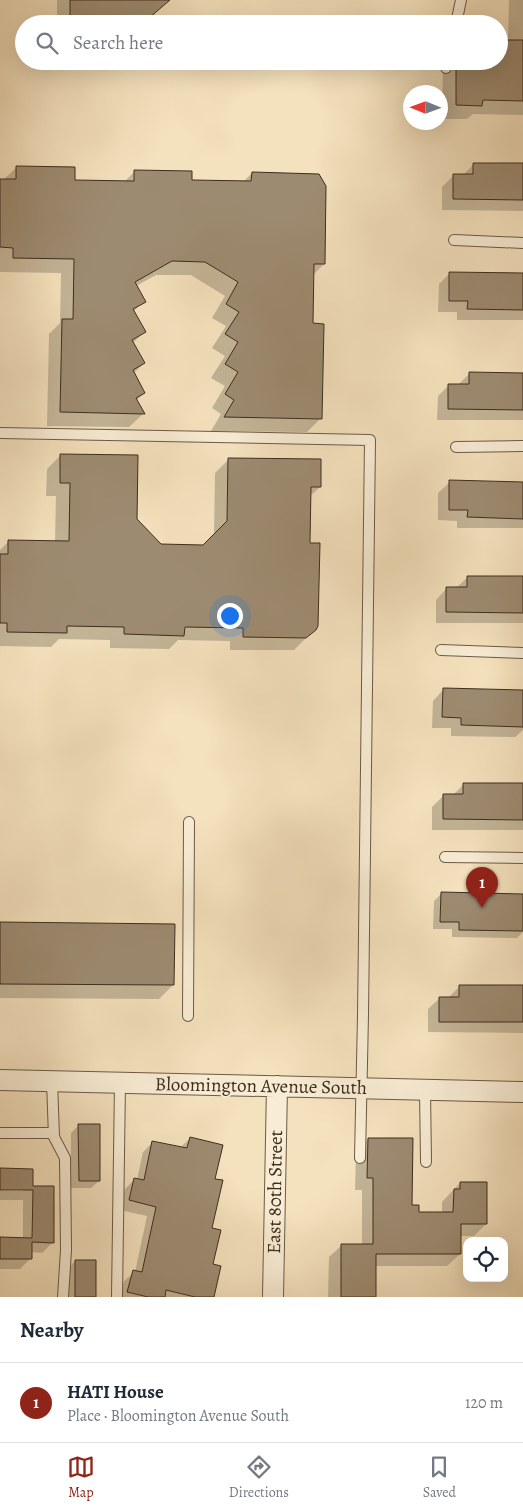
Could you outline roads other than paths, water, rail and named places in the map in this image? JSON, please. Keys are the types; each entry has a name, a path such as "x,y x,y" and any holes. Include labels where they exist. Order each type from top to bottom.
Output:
{"street":[{"name":"Bloomington Avenue South","path":"0,1080 523,1092"},
{"name":"East 80th Street","path":"273,1297 277,1086"}],"lane":[{"path":"458,15 461,0"},
{"path":"454,240 523,243"},
{"path":"0,433 370,440 360,1158"},
{"path":"456,446 523,446"},
{"path":"441,650 523,653"},
{"path":"188,1016 189,822"},
{"path":"445,857 523,858"},
{"path":"52,1081 54,1133 65,1158 66,1250 63,1297"},
{"path":"117,1297 120,1083"},
{"path":"425,1090 426,1162"},
{"path":"0,1133 54,1133"}],"place":[{"name":"HATI House","path":"482,908"}]}
